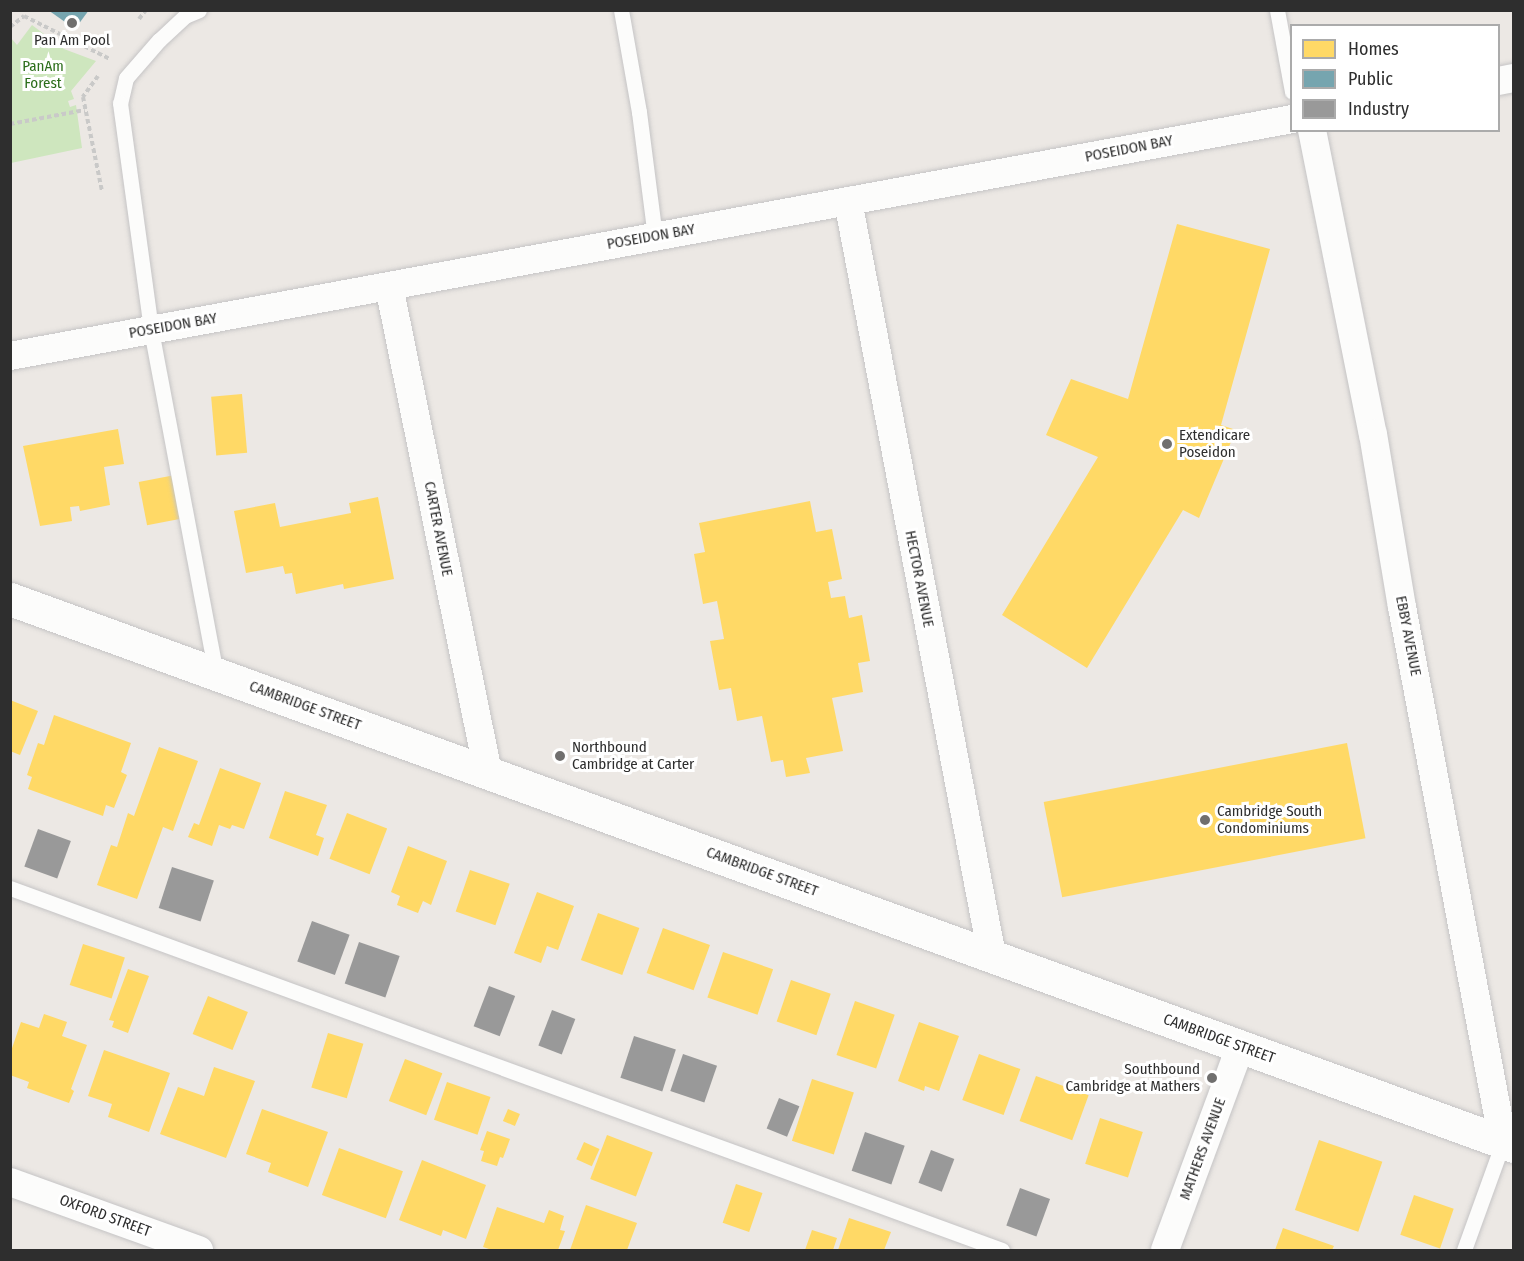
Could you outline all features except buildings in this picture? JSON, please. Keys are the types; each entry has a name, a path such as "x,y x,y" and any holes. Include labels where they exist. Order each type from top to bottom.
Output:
{"street":[{"name":"POSEIDON BAY","path":"10,356 1290,119"},
{"name":"EBBY AVENUE","path":"1312,132 1373,434 1402,607 1508,1144"},
{"name":"HECTOR AVENUE","path":"848,201 992,956"},
{"name":"CARTER AVENUE","path":"389,286 488,772"},
{"name":"CAMBRIDGE STREET","path":"10,599 1508,1144"},
{"name":"MATHERS AVENUE","path":"1165,1251 1240,1047"},
{"name":"OXFORD STREET","path":"10,1182 199,1251"}],"lane":[{"path":"199,10 185,16 159,40 126,78 120,103 151,330 216,674"},
{"path":"621,10 639,112 655,237"},
{"path":"1277,10 1290,81"},
{"path":"10,888 1002,1251"},
{"path":"1464,1251 1508,1144"}],"path":[{"path":"10,27 24,16 110,59"},
{"path":"10,124 85,110"}],"green space":[{"name":"PanAm Forest","path":"32,25 64,49 96,61 71,91 74,99 68,101 70,107 76,105 82,148 11,163 11,38 17,45"}],"place":[{"name":"Pan Am Pool","path":"72,23"},
{"name":"Extendicare Poseidon","path":"1167,444"},
{"name":"Northbound Cambridge at Carter","path":"560,756"},
{"name":"Cambridge South Condominiums","path":"1205,820"},
{"name":"Southbound Cambridge at Mathers","path":"1212,1078"}]}
